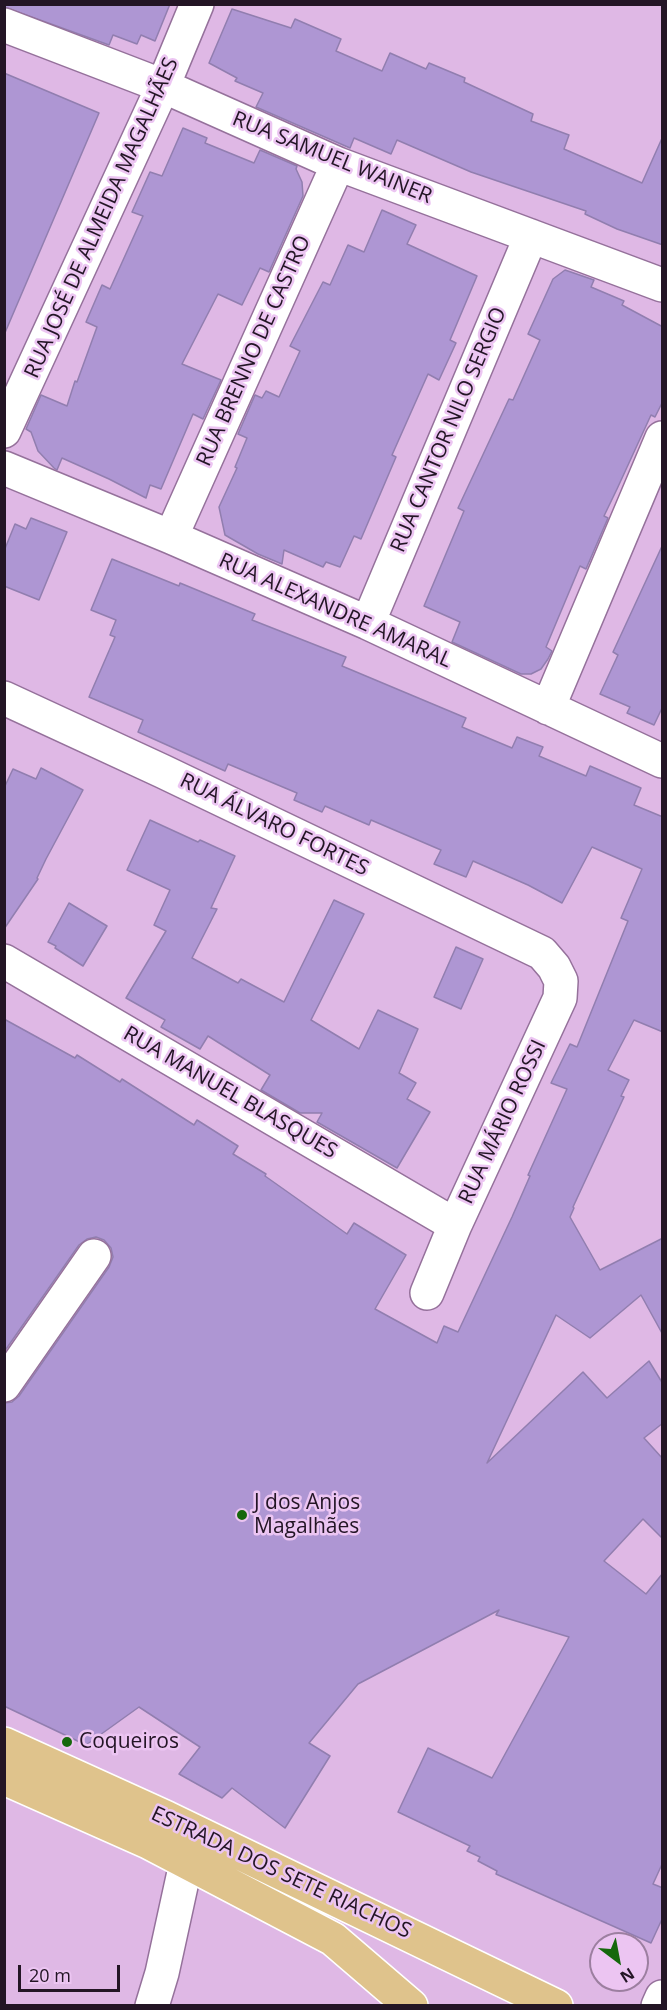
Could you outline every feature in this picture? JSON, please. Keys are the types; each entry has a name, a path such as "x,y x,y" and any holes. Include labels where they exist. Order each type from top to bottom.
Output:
{"main road":[{"name":"ESTRADA DOS SETE RIACHOS","path":"4,1744 188,1828 534,2002"},
{"name":"ESTRADA DOS SETE RIACHOS","path":"4,1778 148,1842 333,1939 411,2006"}],"street":[{"name":"RUA JOSÉ DE ALMEIDA MAGALHÃES","path":"4,431 163,86 197,4"},
{"name":"RUA SAMUEL WAINER","path":"4,24 163,86 338,164 663,285"},
{"name":"RUA BRENNO DE CASTRO","path":"171,537 338,164"},
{"name":"RUA CANTOR NILO SERGIO","path":"368,623 531,236"},
{"path":"548,708 663,438"},
{"name":"RUA ALEXANDRE AMARAL","path":"4,468 171,537 368,623 663,761"},
{"name":"RUA ÁLVARO FORTES","path":"4,698 542,953"},
{"name":"RUA MÁRIO ROSSI","path":"427,1293 455,1225 560,998 561,981 554,966 542,953"},
{"name":"RUA MANUEL BLASQUES","path":"4,961 455,1225"},
{"path":"4,1385 94,1256"},
{"path":"152,2006 162,1973 186,1863"},
{"path":"658,2006 663,1997"}],"building":[{"path":"4,4 170,4 155,41 141,35 137,44 113,35 109,45 4,7"},
{"path":"232,9 291,28 295,19 341,39 336,51 382,71 390,53 426,69 429,63 465,78 464,82 533,114 531,121 569,135 564,149 642,183 663,136 663,245 617,229 585,214 586,211 471,172 397,140 391,154 354,138 350,148 256,107 263,93 235,81 237,78 209,63"},
{"path":"4,73 99,113 4,335"},
{"path":"183,128 207,138 205,143 254,163 260,150 297,166 303,196 269,272 260,268 242,305 218,294 182,364 221,380 203,419 193,414 161,489 150,485 146,498 62,458 57,470 38,451 31,432 26,429 41,395 67,406 97,327 86,322 102,285 110,289 143,216 132,212 150,172 162,176"},
{"path":"382,210 416,225 407,244 477,276 450,340 456,343 439,380 428,374 392,455 396,457 361,539 354,536 340,567 326,562 323,567 284,550 282,564 258,554 225,535 219,507 237,468 235,467 247,438 238,434 255,395 262,398 266,391 279,397 300,351 290,346 323,282 330,285 348,245 364,252"},
{"path":"565,270 594,280 591,287 624,301 622,305 663,327 663,401 655,417 651,415 604,516 608,518 586,569 580,566 546,647 552,651 548,659 541,669 531,674 521,674 452,642 460,622 424,606 464,511 458,508 509,399 513,400 540,340 528,334 553,279"},
{"path":"31,518 67,532 39,600 4,586 4,551 15,524 26,529"},
{"path":"663,544 663,706 654,725 627,713 630,707 600,694 618,655 613,652"},
{"path":"112,559 179,586 180,583 255,614 252,620 346,657 342,666 466,718 462,727 512,748 517,737 543,747 539,756 586,776 590,766 641,788 634,805 663,817 663,1032 634,1020 608,1070 629,1080 621,1096 624,1097 570,1217 600,1270 663,1238 663,1335 641,1295 590,1338 556,1315 487,1463 583,1372 607,1398 649,1361 663,1384 663,1423 644,1438 663,1459 663,1539 643,1519 604,1561 646,1594 663,1573 663,1862 653,1884 663,1888 663,1917 651,1943 649,1942 649,1932 626,1932 496,1874 497,1871 478,1861 480,1857 467,1851 470,1846 398,1812 428,1748 492,1778 569,1637 496,1615 499,1610 358,1684 309,1743 330,1756 285,1828 232,1788 222,1798 179,1774 200,1747 139,1707 86,1745 4,1706 4,1403 12,1402 19,1396 109,1267 113,1257 111,1248 104,1240 96,1237 87,1239 79,1245 4,1352 4,1019 75,1058 77,1055 120,1082 122,1079 194,1125 197,1120 238,1146 233,1154 266,1174 265,1176 347,1234 354,1223 406,1255 375,1309 437,1343 444,1326 458,1332 530,1176 528,1175 567,1089 551,1083 570,1044 577,1047 628,921 621,918 642,869 592,847 562,903 473,861 466,877 434,864 441,850 371,820 369,825 325,806 322,812 294,800 297,793 228,764 225,771 138,732 143,720 89,697 115,637 110,635 116,620 91,610"},
{"path":"41,768 83,790 46,859 38,879 4,929 4,788 13,769 36,779"},
{"path":"150,820 235,856 211,908 217,909 192,958 238,983 241,979 284,1002 334,900 364,914 311,1020 359,1049 378,1010 418,1029 399,1073 416,1083 407,1099 430,1112 397,1168 317,1122 322,1113 300,1113 261,1090 270,1075 208,1036 200,1049 161,1027 165,1020 126,998 166,931 154,925 170,890 127,870"},
{"path":"69,903 107,926 83,966 48,942"},
{"path":"456,947 483,959 461,1009 434,997"}],"place":[{"name":"J dos Anjos Magalhães","path":"242,1515"},
{"name":"Coqueiros","path":"67,1742"}]}
